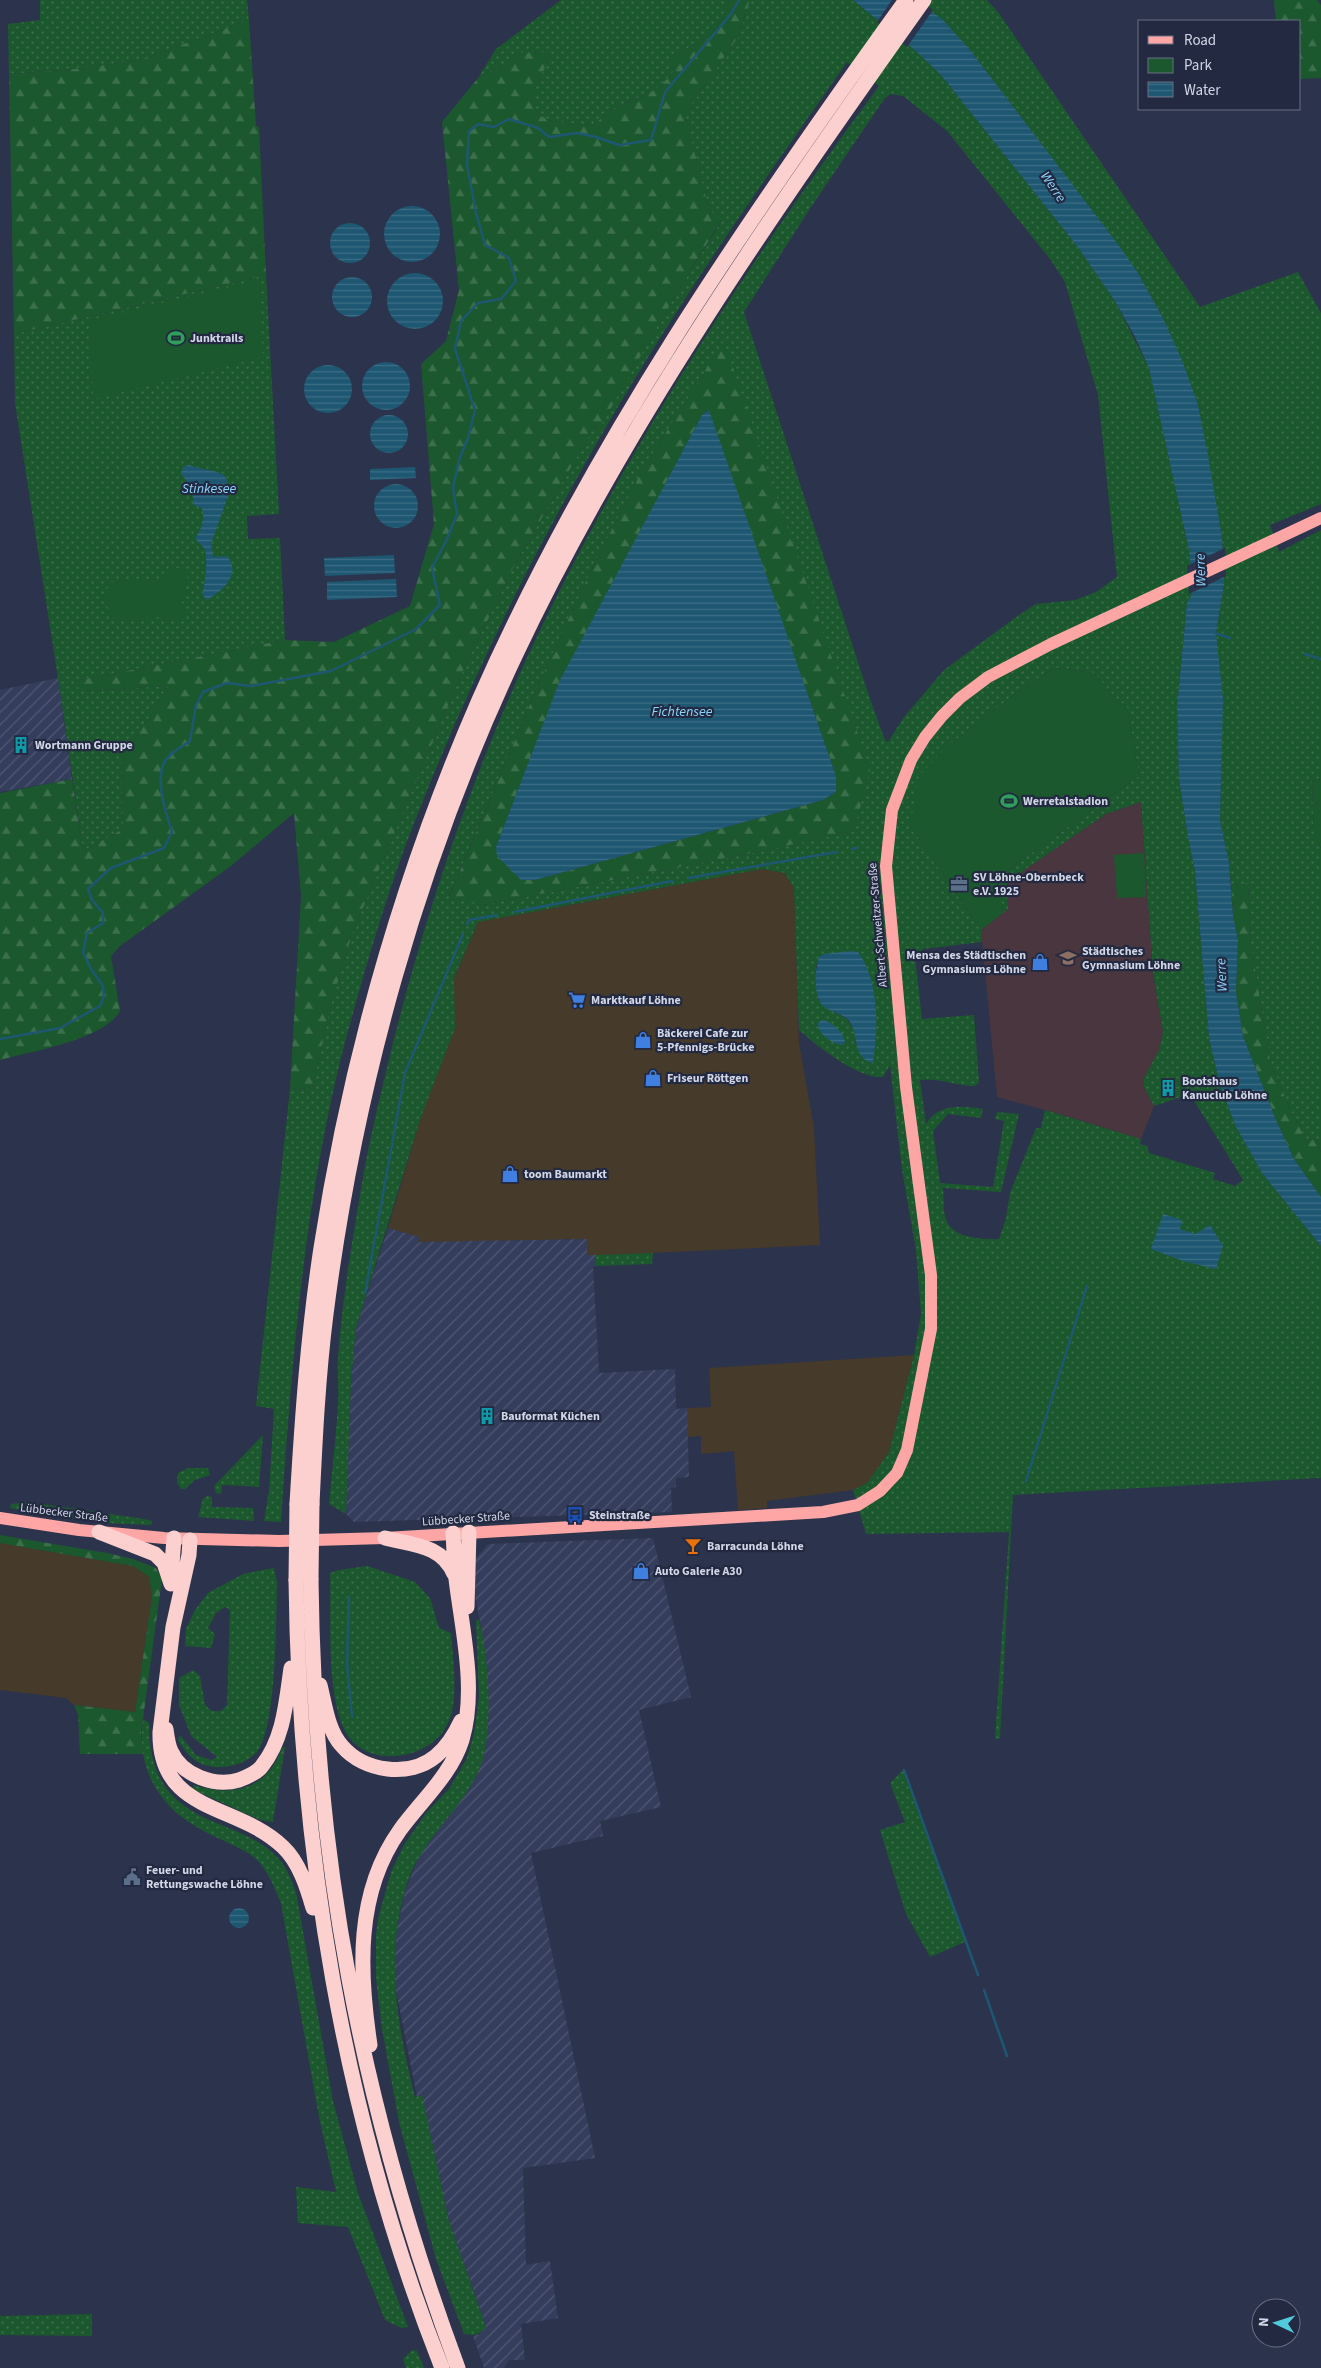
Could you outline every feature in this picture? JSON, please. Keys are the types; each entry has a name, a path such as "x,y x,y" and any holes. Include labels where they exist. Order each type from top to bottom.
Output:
{"highway":[{"path":"862,74 906,0"},
{"path":"164,1708 171,1751 179,1763 190,1773 215,1782 229,1783 244,1778 261,1768 272,1750 284,1720 303,1580 307,1360 320,1252 332,1180 367,1023 419,877 430,821 479,701 528,596 583,491 631,408 693,308 779,179 862,74 924,0"},
{"path":"99,1532 155,1554 164,1563 171,1584"},
{"path":"464,1628 467,1601 469,1532"},
{"path":"372,2093 372,2054 365,2011 362,1959 367,1905 373,1884 389,1848 400,1830 442,1777 455,1757 466,1723 468,1699 464,1628 456,1577 453,1533"},
{"path":"173,1627 171,1584 174,1538"},
{"path":"386,1538 436,1551 451,1566 456,1577"},
{"path":"190,1540 189,1555 173,1627 160,1750 163,1765 172,1778 193,1799 257,1828 284,1847 294,1861 308,1891 330,1967"},
{"path":"303,1580 312,1647 319,1767 336,1911 356,2023 372,2093 417,2254 458,2368"},
{"path":"296,1624 304,1773 317,1887 330,1967 346,2047 372,2154 390,2217 441,2365"},
{"path":"312,1647 332,1729 341,1746 354,1757 367,1764 383,1769 396,1770 411,1768 435,1757 456,1732 468,1699"}],"main road":[{"name":"Albert-Schweitzer-Straße","path":"906,1450 928,1353 932,1294 926,1231 906,1087 887,889 886,852 891,817 896,796 911,760 925,737 947,711 960,698 988,677 1051,644 1321,518"},
{"name":"Lübbecker Straße","path":"0,1518 99,1532 190,1540 279,1541 386,1538 779,1516 841,1510 858,1505 880,1491 897,1473 906,1450"}],"shaded area":[{"path":"58,678 72,779 0,792 0,690"},
{"name":"Städtisches Gymnasium Löhne","path":"1141,802 1153,973 1163,1032 1159,1050 1144,1078 1144,1087 1154,1106 1141,1139 997,1097 981,930 1008,909 1007,882 1106,814"},
{"path":"762,869 785,873 794,888 799,1043 814,1128 820,1245 587,1256 586,1239 418,1243 419,1238 388,1228 420,1120 454,1028 454,978 478,922"},
{"path":"388,1228 419,1237 418,1242 587,1239 587,1255 596,1255 596,1266 593,1267 599,1373 675,1369 676,1409 687,1408 689,1477 676,1478 676,1487 671,1488 672,1512 354,1522 346,1514 351,1381 356,1328"},
{"path":"914,1355 889,1452 867,1483 853,1490 767,1501 767,1508 738,1510 734,1451 701,1454 701,1436 687,1437 687,1408 711,1407 709,1368"},
{"path":"653,1538 691,1697 639,1710 661,1807 600,1821 603,1836 531,1853 595,2158 523,2168 526,2265 550,2261 558,2318 521,2324 525,2360 509,2360 504,2368 484,2368 473,2336 480,2334 486,2326 449,2221 430,2132 417,2097 394,1980 396,1934 405,1891 419,1857 476,1777 487,1685 482,1633 475,1595 475,1559 488,1544"},
{"path":"0,1543 133,1566 149,1577 152,1596 135,1712 74,1705 66,1698 0,1690"}],"green space":[{"path":"40,0 247,0 249,20 140,60 76,69 9,74 8,24 40,20"},
{"path":"561,0 729,0 721,21 708,36 671,57 673,72 658,87 613,109 594,125 554,122 535,114 535,88 551,53 524,52 478,78 496,49"},
{"path":"729,0 750,0 738,37 685,114 709,210 722,219 670,304 599,429 594,427 512,570 459,679 352,934 330,1008 312,1088 290,1089 301,896 294,813 231,866 120,946 111,956 120,1011 112,1021 99,1030 66,1043 0,1060 0,793 72,779 83,851 123,829 122,761 168,686 82,691 76,686 75,681 285,640 334,642 410,606 434,524 421,364 446,341 459,290 442,122 478,78 524,52 552,53 535,88 536,114 554,122 594,125 613,109 645,95 666,80 673,72 671,57 708,36 721,21"},
{"path":"750,0 853,0 917,52 941,75 1077,246 1115,301 1149,368 1189,550 1192,594 1187,603 1177,708 1179,779 1195,871 1209,1038 1220,1085 1236,1127 1262,1173 1321,1246 1321,1478 1013,1495 1000,1738 995,1739 1009,1532 866,1534 853,1490 867,1483 889,1452 914,1355 921,1314 916,1250 902,1170 890,1065 883,1077 862,1073 838,1060 799,1030 794,888 785,873 762,869 478,922 454,978 455,1028 420,1120 356,1328 351,1381 346,1514 329,1504 337,1416 338,1357 342,1316 363,1176 406,994 435,897 467,802 525,662 562,586 643,438 733,294 829,154 879,86 847,62 696,281 598,441 526,573 493,641 432,778 405,847 382,916 348,1031 333,1091 321,1152 302,1275 290,1398 281,1522 264,1521 269,1491 274,1409 256,1406 290,1089 312,1088 330,1008 352,934 459,679 512,570 594,427 598,429 670,304 722,220 709,210 685,114 738,37","holes":["891,94 903,96 947,131 1050,259 1065,282 1098,395 1117,577 1096,592 1075,600 1036,604 1019,615 944,670 904,717 888,742 885,740 870,699 744,312 811,207 885,98","724,342 854,831 762,851 483,905 449,896 539,683 595,562 643,469","1055,668 1094,673 1114,697 1127,707 1139,776 998,877 1003,913 1008,909 1007,882 1106,814 1141,802 1153,973 1163,1032 1159,1050 1144,1078 1144,1087 1154,1106 1190,1094 1243,1180 1235,1186 1213,1179 1215,1173 1149,1153 1147,1146 1140,1144 1141,1139 1045,1110 1041,1128 1036,1128 1010,1193 1006,1218 999,1239 983,1239 959,1233 948,1224 944,1213 943,1188 1001,1192 1019,1114 997,1112 995,1119 1004,1121 993,1187 940,1183 933,1131 948,1114 981,1118 983,1109 967,1107 943,1109 931,1117 926,1124 920,1080 926,1079 975,1086 979,1082 974,1015 922,1019 915,958 923,949 982,942 981,930 910,826 948,746 1023,688","825,954 873,1063 856,1044 854,1030 847,1019 822,1005 818,999 816,966 819,957"]},
{"path":"916,0 987,0 998,12 1200,307 1298,272 1321,313 1321,504 1270,525 1279,552 1321,530 1321,779 1312,781 1314,834 1321,848 1321,1152 1317,1139 1307,1141 1288,1105 1270,1060 1251,944 1248,883 1231,885 1229,863 1220,820 1221,765 1216,633 1224,585 1222,538 1197,401 1164,320 1138,273 970,50"},
{"path":"1274,0 1317,0 1321,5 1321,78 1301,79 1301,20 1276,20"},
{"path":"249,20 256,126 259,127 266,275 14,334 9,74 76,69 140,60"},
{"path":"266,275 279,514 247,516 248,539 280,538 285,640 75,681 83,691 168,686 122,761 123,829 83,851 15,403 14,334"},
{"name":"Junktrails","path":"259,280 263,357 93,399 90,320"},
{"path":"724,341 870,770 854,831 762,851 483,905 449,897 539,683 595,562 643,469","holes":["708,410 836,776 836,792 823,800 535,880 496,847 560,681 702,415"]},
{"path":"169,567 182,569 188,575 182,603 185,613 183,619 173,620 160,617 125,621 113,616 107,604 109,584 117,580 157,582"},
{"name":"Werretalstadion","path":"1055,668 1094,673 1114,697 1127,707 1139,776 998,877 1003,913 981,930 910,826 919,776 948,746 1023,688"},
{"path":"1321,779 1321,848 1314,835 1312,781"},
{"path":"1144,853 1146,897 1117,898 1114,855"},
{"path":"1248,883 1251,944 1270,1060 1288,1105 1307,1141 1317,1139 1321,1152 1321,1197 1294,1159 1276,1120 1243,1036 1236,992 1238,940 1233,916 1231,885"},
{"path":"653,1253 652,1264 596,1266 596,1255"},
{"path":"263,1435 259,1487 222,1485 221,1494 216,1493 214,1486"},
{"path":"188,1468 208,1468 210,1475 195,1480 185,1489 181,1489 177,1482 178,1473"},
{"path":"207,1496 212,1497 212,1507 253,1508 254,1521 198,1517 203,1499"},
{"path":"29,1502 152,1521 151,1525 105,1523 10,1508 11,1504"},
{"path":"0,1535 107,1553 133,1559 156,1568 162,1579 141,1733 143,1754 80,1754 78,1715 74,1705 135,1712 152,1596 149,1577 133,1566 0,1543"},
{"path":"367,1566 415,1582 430,1598 439,1628 451,1633 454,1691 451,1714 440,1736 428,1746 413,1753 398,1756 382,1756 367,1752 354,1743 345,1731 339,1716 332,1676 330,1573"},
{"path":"274,1568 277,1582 276,1644 272,1697 264,1739 257,1752 242,1762 223,1767 202,1764 191,1757 178,1740 180,1735 196,1755 211,1760 217,1757 191,1736 179,1705 179,1678 193,1670 200,1676 205,1705 212,1711 221,1711 227,1705 230,1610 225,1607 216,1613 208,1628 215,1634 211,1648 185,1646 186,1629 195,1610 208,1593 243,1574"},
{"path":"476,1620 479,1620 487,1669 489,1706 484,1755 481,1766 472,1783 429,1842 409,1877 399,1917 395,1969 396,1994 403,2046 415,2097 422,2095 449,2221 486,2327 481,2332 471,2335 464,2334 436,2259 399,2122 382,2029 376,1979 376,1934 379,1915 391,1872 404,1845 426,1813 449,1789 466,1760 474,1734 479,1697"},
{"path":"143,1719 149,1723 153,1759 158,1773 174,1797 201,1816 258,1842 272,1852 281,1862 290,1878 296,1892 333,2101 358,2193 408,2327 401,2328 385,2320 348,2227 298,2223 296,2187 336,2192 319,2117 281,1903 269,1877 256,1859 245,1851 204,1831 183,1818 160,1795 146,1768 142,1736"},
{"path":"285,1747 273,1822 260,1820 192,1789 194,1785 222,1790 235,1790 247,1787 267,1773 276,1762 282,1748"},
{"path":"904,1769 967,1941 930,1957 906,1914 880,1830 905,1822 890,1783"},
{"path":"92,2314 92,2336 0,2335 0,2316"},
{"path":"412,2350 417,2351 424,2368 406,2368 403,2359"}],"water":[{"name":"Werre","path":"853,0 916,0 943,20 970,50 1117,243 1138,273 1164,320 1181,358 1197,401 1222,538 1224,585 1216,633 1223,699 1220,820 1229,863 1233,916 1238,940 1236,992 1243,1036 1276,1120 1294,1159 1321,1197 1321,1246 1262,1173 1236,1127 1220,1085 1209,1038 1195,871 1179,779 1177,708 1187,603 1192,594 1189,550 1149,368 1135,337 1115,301 1077,246 941,75 917,52"},
{"path":"406,206 418,206 428,210 436,218 440,234 436,250 428,258 418,262 406,262 396,258 388,250 384,240 384,228 388,218 396,210"},
{"path":"354,223 361,226 367,232 370,243 369,251 361,260 354,263 346,263 339,260 331,251 330,239 333,232 342,224"},
{"path":"409,273 421,273 431,277 439,285 443,301 439,317 431,325 421,329 409,329 399,325 391,317 387,307 387,295 391,285 399,277"},
{"path":"356,277 363,280 369,286 372,297 371,305 363,314 356,317 348,317 341,314 333,305 332,293 335,286 344,278"},
{"path":"386,362 395,364 403,369 408,377 410,386 408,395 403,403 395,408 386,410 377,408 369,403 364,395 362,386 364,377 369,369 377,364"},
{"path":"328,365 337,367 345,372 350,380 352,389 350,398 345,406 337,411 328,413 319,411 311,406 306,398 304,389 306,380 311,372 319,367"},
{"name":"Fichtensee","path":"709,410 836,776 836,792 823,800 535,880 521,880 497,856 496,847 560,680 702,415"},
{"path":"389,415 403,420 408,434 403,448 389,453 375,448 370,434 375,420"},
{"name":"Stinkesee","path":"189,465 220,473 224,475 228,482 228,496 211,544 213,557 227,556 231,563 231,575 229,581 207,600 202,594 206,572 206,554 204,548 195,538 202,524 202,508 194,505 191,486 181,474 183,467"},
{"path":"415,467 416,478 370,480 370,469"},
{"path":"396,484 408,488 414,494 418,506 414,518 408,524 396,528 384,524 378,518 374,506 378,494 384,488"},
{"path":"394,555 395,573 325,576 324,558"},
{"path":"396,579 397,597 327,600 327,582"},
{"path":"858,952 865,964 874,991 876,1035 873,1063 862,1057 859,1052 853,1028 847,1018 824,1007 819,1000 816,990 816,973 819,957 824,954"},
{"path":"822,1020 829,1022 840,1031 845,1042 842,1045 834,1043 823,1035 818,1027 818,1023"},
{"path":"1163,1214 1182,1220 1180,1229 1195,1234 1210,1225 1223,1246 1216,1269 1183,1261 1151,1249"},
{"path":"239,1908 246,1911 249,1918 246,1925 239,1928 232,1925 229,1918 232,1911"}],"pier":[{"path":"892,0 920,0 933,10 907,47 877,22"},
{"path":"1225,548 1226,576 1189,594 1187,566"}],"waterway":[{"path":"0,1039 60,1028 100,1006 104,996 103,986 91,969 83,952 87,933 103,923 103,913 92,900 88,889 111,868 164,848 172,832 161,790 161,773 165,761 171,754 190,741 196,705 203,692 227,683 251,686 331,671 416,629 440,605 432,568 457,514 453,488 459,460 468,438 475,410 455,349 461,321 478,303 501,299 516,281 509,258 485,245 476,213 467,165 469,131 478,124 494,127 509,119 538,128 549,137 577,133 619,145 651,140 665,92 731,14 739,0"},
{"path":"1215,633 1230,638"},
{"path":"1305,654 1321,659"},
{"path":"852,849 857,848"},
{"path":"688,878 837,852"},
{"path":"514,912 672,881"},
{"path":"467,924 469,920 497,915"},
{"path":"365,1293 405,1073 463,934"},
{"path":"1026,1481 1087,1286"},
{"path":"349,1597 347,1664 352,1717"},
{"path":"904,1770 978,1975"},
{"path":"984,1990 1007,2056"}],"place":[{"name":"Junktrails","path":"176,338"},
{"name":"Wortmann Gruppe","path":"21,745"},
{"name":"Werretalstadion","path":"1009,801"},
{"name":"SV Löhne-Obernbeck e.V. 1925","path":"959,884"},
{"name":"Städtisches Gymnasium Löhne","path":"1068,958"},
{"name":"Mensa des Städtischen Gymnasiums Löhne","path":"1040,962"},
{"name":"Marktkauf Löhne","path":"577,1000"},
{"name":"Bäckerei Cafe zur 5-Pfennigs-Brücke","path":"643,1040"},
{"name":"Friseur Röttgen","path":"653,1078"},
{"name":"Bootshaus Kanuclub Löhne","path":"1168,1088"},
{"name":"toom Baumarkt","path":"510,1174"},
{"name":"Bauformat Küchen","path":"487,1416"},
{"name":"Steinstraße","path":"575,1515"},
{"name":"Barracunda Löhne","path":"693,1546"},
{"name":"Auto Galerie A30","path":"641,1571"},
{"name":"Feuer- und Rettungswache Löhne","path":"132,1877"}]}
